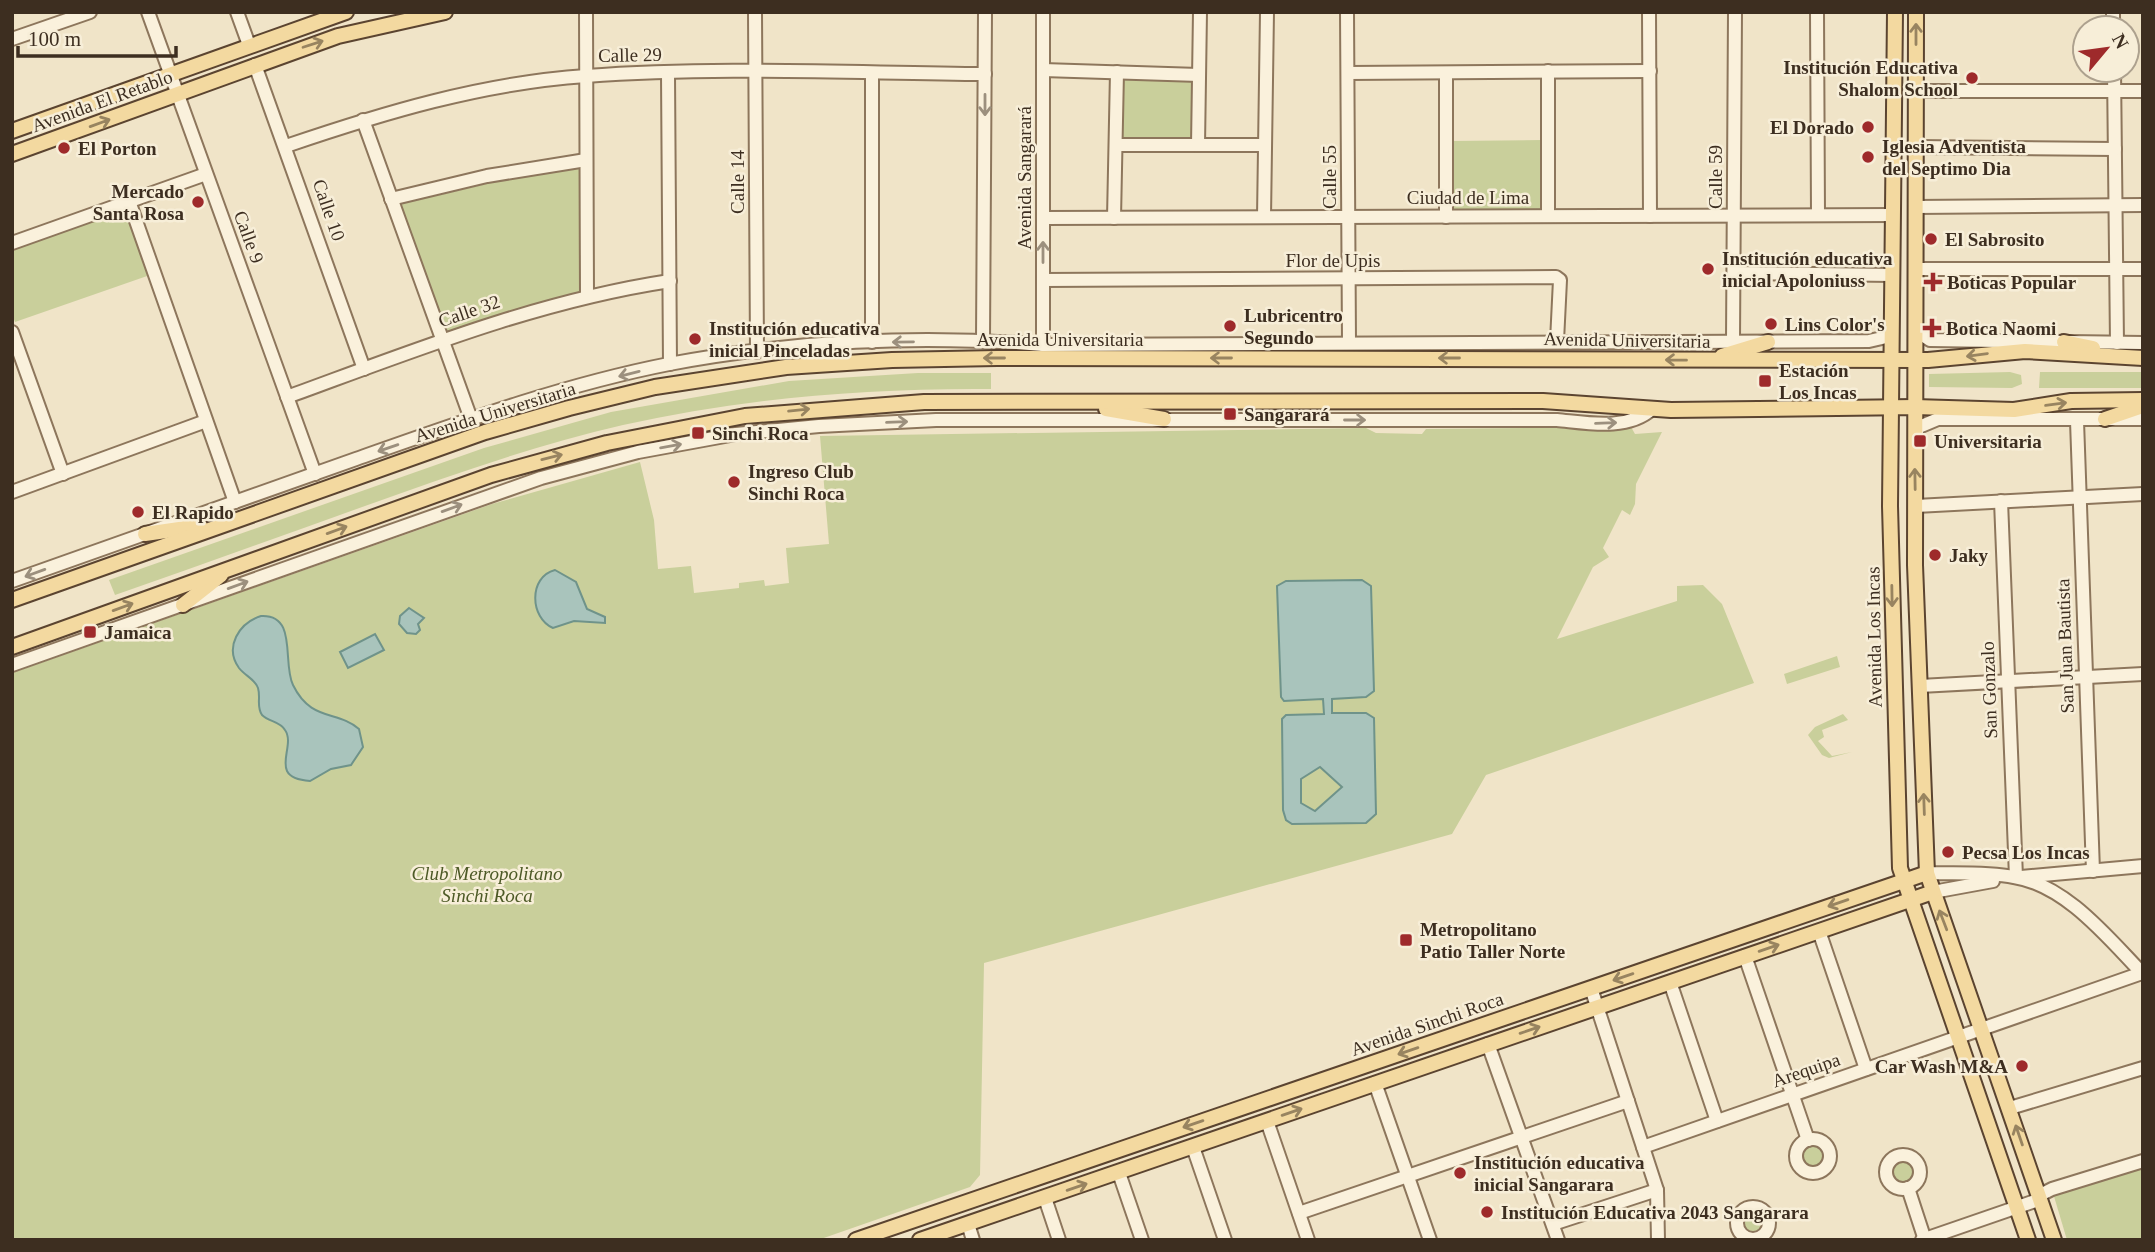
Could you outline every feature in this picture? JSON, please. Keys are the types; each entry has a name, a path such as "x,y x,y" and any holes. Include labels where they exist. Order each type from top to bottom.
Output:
{"main road":[{"name":"Avenida El Retablo","path":"12,131 346,12"},
{"name":"Avenida El Retablo","path":"12,154 338,36 445,12"},
{"name":"Avenida Los Incas","path":"1895,12 1891,565 1903,881 2028,1240"},
{"path":"1916,12 1916,565 1927,873 1983,1028 2054,1240"},
{"path":"1893,196 1915,202"},
{"path":"1707,361 1768,342"},
{"path":"2064,342 2143,357"},
{"name":"Avenida Universitaria","path":"12,600 485,432 655,387 786,367 891,360 997,358 1945,360 2025,351 2143,357"},
{"path":"12,646 491,475 683,426 818,408 924,402 1543,401 1651,409 1915,407 2014,410 2071,401 2143,400"},
{"path":"1084,402 1103,409 1164,419"},
{"path":"2105,419 2143,407"},
{"path":"145,534 226,524"},
{"path":"1891,565 1916,565"},
{"path":"183,605 229,569"},
{"name":"Avenida Sinchi Roca","path":"856,1240 1927,873"},
{"name":"Avenida Sinchi Roca","path":"920,1240 1933,892"},
{"path":"996,1192 1005,1211"}],"street":[{"path":"12,39 64,17 90,12"},
{"name":"Calle 9","path":"148,12 315,474"},
{"path":"237,12 249,45"},
{"path":"586,12 587,296"},
{"name":"Calle 14","path":"755,12 757,352"},
{"name":"Avenida Sangarará","path":"983,341 985,12"},
{"name":"Avenida Sangarará","path":"1043,12 1043,345"},
{"path":"1198,145 1200,12"},
{"path":"1264,217 1267,12"},
{"name":"Calle 55","path":"1347,12 1349,342"},
{"path":"1649,12 1650,216"},
{"name":"Calle 59","path":"1733,341 1735,12"},
{"path":"1817,12 1818,215"},
{"name":"Calle 10","path":"255,65 364,369"},
{"path":"1043,70 1199,75"},
{"path":"1548,71 1548,216"},
{"path":"1348,73 1650,71"},
{"name":"Calle 29","path":"286,146 363,120 466,94 586,76 755,72 985,74"},
{"path":"1114,218 1117,72"},
{"path":"872,73 872,342"},
{"path":"1446,73 1446,217"},
{"path":"668,74 670,364"},
{"path":"2114,84 2117,343"},
{"path":"1916,91 2143,91"},
{"path":"363,120 471,419"},
{"path":"1116,145 1265,145"},
{"path":"1916,147 2115,149"},
{"path":"391,199 487,176 586,160"},
{"path":"12,243 206,174"},
{"path":"129,201 234,502"},
{"path":"1915,202 2143,205"},
{"name":"Ciudad de Lima","path":"1043,218 1893,215"},
{"path":"1915,269 2143,269"},
{"path":"1734,273 1892,275"},
{"name":"Flor de Upis","path":"1043,280 1556,277 1560,281 1557,341"},
{"name":"Calle 32","path":"287,397 511,317 587,296 670,281"},
{"path":"1915,323 1918,332 1930,340 2143,343"},
{"name":"Avenida Universitaria","path":"12,581 471,419 670,364 757,352 872,342 983,341 1043,345 1877,340 1892,324"},
{"path":"12,332 63,474"},
{"path":"12,665 506,489 638,452 736,435 819,426 936,421 1557,420 1595,424 1633,422 1651,409"},
{"path":"1915,435 1919,427 1936,419 2143,419"},
{"path":"12,492 206,421"},
{"name":"San Juan Bautista","path":"2077,421 2093,871"},
{"path":"1916,506 2143,494"},
{"name":"San Gonzalo","path":"2001,501 2016,877"},
{"path":"1920,686 2143,674"},
{"name":"Avenida Sinchi Roca","path":"1933,892 2016,877 2142,867"},
{"name":"Avenida Sinchi Roca","path":"1927,873 2016,877"},
{"path":"2016,877 2055,893 2090,922 2142,973"},
{"path":"1819,931 1866,1069"},
{"path":"1745,956 1808,1140"},
{"name":"Arequipa","path":"1643,1147 2142,973"},
{"path":"1670,982 1717,1121"},
{"path":"1591,988 1657,1190 1658,1240"},
{"path":"1488,1045 1558,1240"},
{"path":"2010,1108 2143,1068"},
{"path":"1375,1083 1430,1240"},
{"path":"1299,1213 1628,1101"},
{"path":"1267,1121 1308,1240"},
{"path":"1194,1147 1225,1240"},
{"path":"1908,1188 1924,1239 2018,1207 2052,1188 2143,1161"},
{"path":"1119,1172 1142,1240"},
{"path":"1553,1224 1657,1190"},
{"path":"1045,1198 1059,1240"},
{"path":"913,1220 920,1240"},
{"path":"968,1224 973,1240"}],"green space":[{"path":"1123,77 1194,79 1192,142 1121,140"},
{"path":"1542,140 1543,209 1452,209 1451,141"},
{"path":"580,167 581,294 513,311 445,333 401,204 490,183"},
{"path":"126,208 150,275 15,322 12,314 12,248"},
{"path":"2010,372 2021,375 2022,384 2012,388 1929,387 1929,374"},
{"path":"2040,372 2143,372 2143,388 2039,388"},
{"path":"918,373 991,373 991,389 898,390 806,396 714,408 623,425 460,472 115,595 109,580 484,448 611,412 789,381"},
{"name":"Club Metropolitano Sinchi Roca","path":"1631,427 1635,434 1662,432 1636,484 1635,504 1630,515 1622,510 1603,548 1609,557 1593,567 1557,639 1677,601 1677,586 1703,585 1722,604 1754,683 1486,775 1452,834 984,963 980,1175 970,1187 818,1240 12,1240 12,673 492,504 640,462 654,520 658,569 691,566 694,593 739,588 739,583 764,580 765,586 789,583 786,548 829,544 820,436 1366,428 1376,433 1422,434 1426,429"},
{"path":"1837,656 1840,667 1787,684 1784,674"},
{"path":"1843,714 1848,720 1822,730 1824,737 1818,741 1832,756 1852,752 1829,758 1822,755 1808,735 1815,727"},
{"path":"1813,1142 1823,1146 1827,1156 1823,1166 1813,1170 1803,1166 1799,1156 1803,1146"},
{"path":"1903,1159 1912,1163 1916,1172 1912,1181 1903,1185 1894,1181 1890,1172 1894,1163"},
{"path":"2143,1166 2143,1240 2067,1240 2053,1193"},
{"path":"1753,1210 1762,1214 1766,1223 1762,1232 1753,1236 1744,1232 1740,1223 1744,1214"}],"water":[{"path":"555,570 576,582 587,609 605,617 605,623 574,621 553,628 545,623 536,607 536,589 546,574"},
{"path":"1362,580 1371,586 1374,691 1366,697 1332,699 1332,713 1366,713 1374,718 1376,814 1366,823 1292,824 1286,820 1283,810 1282,719 1286,715 1324,714 1323,699 1284,701 1281,697 1277,586 1286,581","holes":["1320,767 1342,787 1315,811 1301,803 1301,779"]},
{"path":"409,608 424,618 418,624 420,630 416,634 407,633 399,624 400,616"},
{"path":"261,616 273,617 284,631 290,676 300,697 316,710 342,719 359,729 363,747 351,765 331,769 310,781 297,779 289,774 286,768 288,737 285,730 262,715 257,685 239,668 233,652 240,630"},
{"path":"375,634 384,650 348,668 340,652"}],"place":[{"name":"Institución Educativa Shalom School","path":"1972,78"},
{"name":"El Dorado","path":"1868,127"},
{"name":"El Porton","path":"64,148"},
{"name":"Iglesia Adventista del Septimo Dia","path":"1868,157"},
{"name":"Mercado Santa Rosa","path":"198,202"},
{"name":"El Sabrosito","path":"1931,239"},
{"name":"Institución educativa inicial Apoloniuss","path":"1708,269"},
{"name":"Boticas Popular","path":"1933,282"},
{"name":"Lins Color's","path":"1771,324"},
{"name":"Lubricentro Segundo","path":"1230,326"},
{"name":"Botica Naomi","path":"1932,328"},
{"name":"Institución educativa inicial Pinceladas","path":"695,339"},
{"name":"Estación Los Incas","path":"1765,381"},
{"name":"Sangarará","path":"1230,414"},
{"name":"Sinchi Roca","path":"698,433"},
{"name":"Universitaria","path":"1920,441"},
{"name":"Ingreso Club Sinchi Roca","path":"734,482"},
{"name":"El Rapido","path":"138,512"},
{"name":"Jaky","path":"1935,555"},
{"name":"Jamaica","path":"90,632"},
{"name":"Pecsa Los Incas","path":"1948,852"},
{"name":"Metropolitano Patio Taller Norte","path":"1406,940"},
{"name":"Car Wash M&A","path":"2022,1066"},
{"name":"Institución educativa inicial Sangarara","path":"1460,1173"},
{"name":"Institución Educativa 2043 Sangarara","path":"1487,1212"}]}
